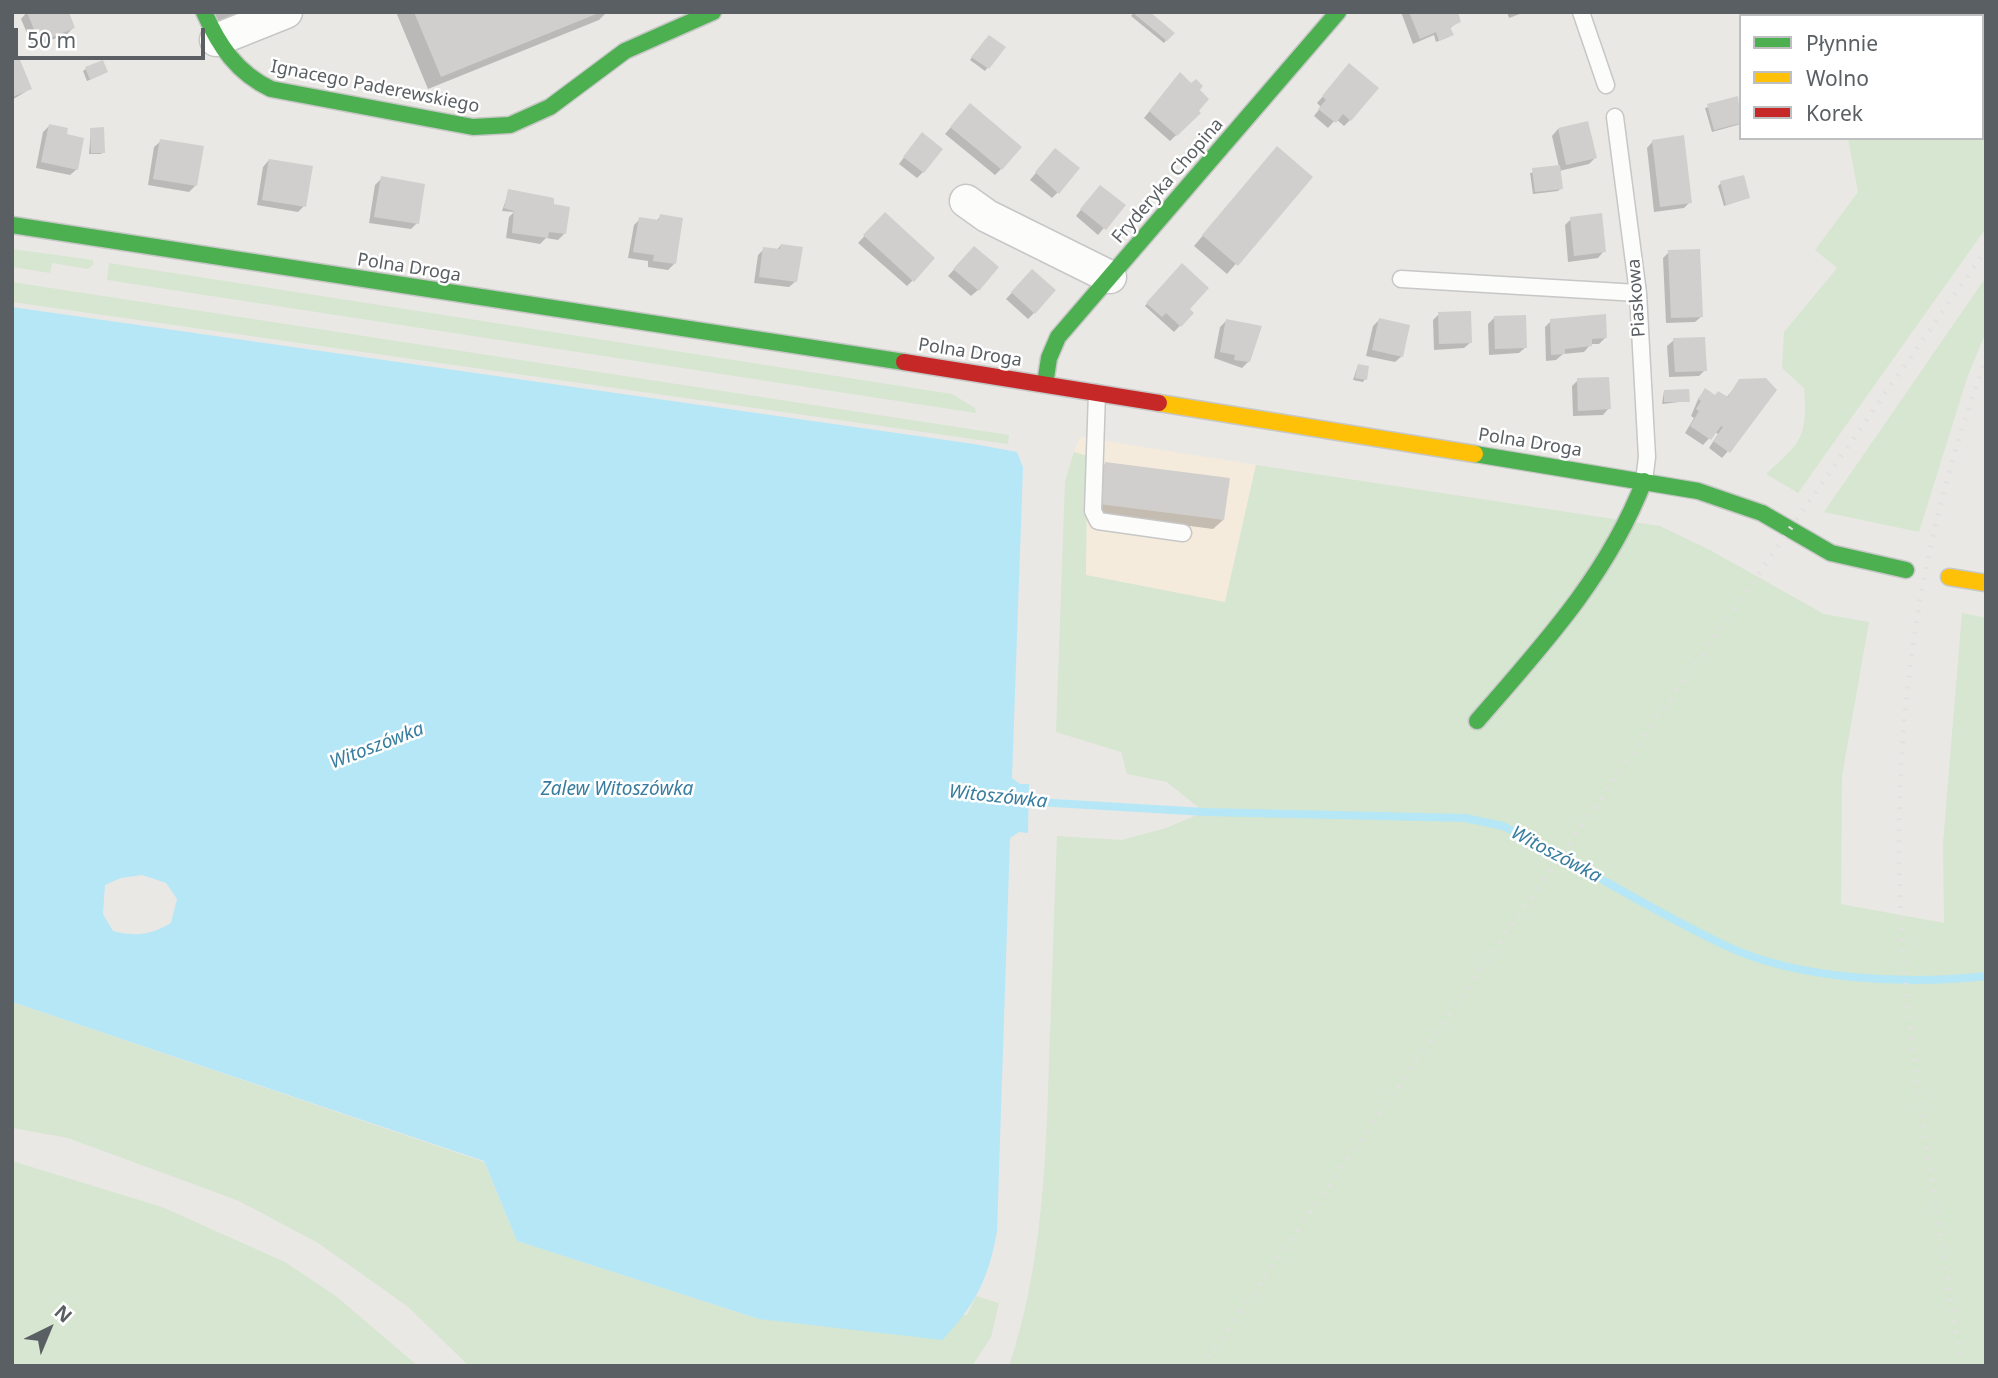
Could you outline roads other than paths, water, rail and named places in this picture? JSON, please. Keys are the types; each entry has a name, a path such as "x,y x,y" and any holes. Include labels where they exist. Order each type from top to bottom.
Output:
{"street":[{"path":"210,26 286,12"},
{"name":"Ignacego Paderewskiego","path":"210,26 240,71 271,89 473,127 495,127 521,122 537,115 625,51 713,12"},
{"name":"Fryderyka Chopina","path":"1045,384 1049,358 1058,337 1338,12"},
{"path":"966,201 987,216 1110,277"},
{"name":"Polna Droga","path":"12,225 1045,384 1644,481 1698,491 1762,513 1831,553 1906,570"},
{"path":"1477,721 1584,595 1612,551 1638,501 1644,481"},
{"path":"1949,577 1986,583"}],"lane":[{"path":"1581,12 1606,85"},
{"name":"Piaskowa","path":"1615,117 1638,293 1647,457 1644,481"},
{"path":"1401,279 1638,293"},
{"path":"1097,393 1093,511 1098,521 1183,533"}],"water":[{"name":"Zalew Witoszówka","path":"12,307 1017,452 1023,467 1012,778 1020,784 1029,784 1028,833 1019,832 1010,838 997,1231 990,1263 979,1290 972,1303 942,1340 759,1319 517,1241 484,1161 12,1002","holes":["142,875 166,883 177,899 171,923 143,934 113,931 103,914 105,885 121,878"]}],"waterway":[{"name":"Witoszówka","path":"1020,801 1205,812 1465,818 1503,826 1696,931 1753,957 1818,973 1852,977 1922,980 1986,976"}],"railway":[{"path":"1202,1366 1986,250"},
{"path":"1961,1366 1911,1032 1900,905 1899,825 1902,746 1922,588 1960,435 1986,360"}]}
